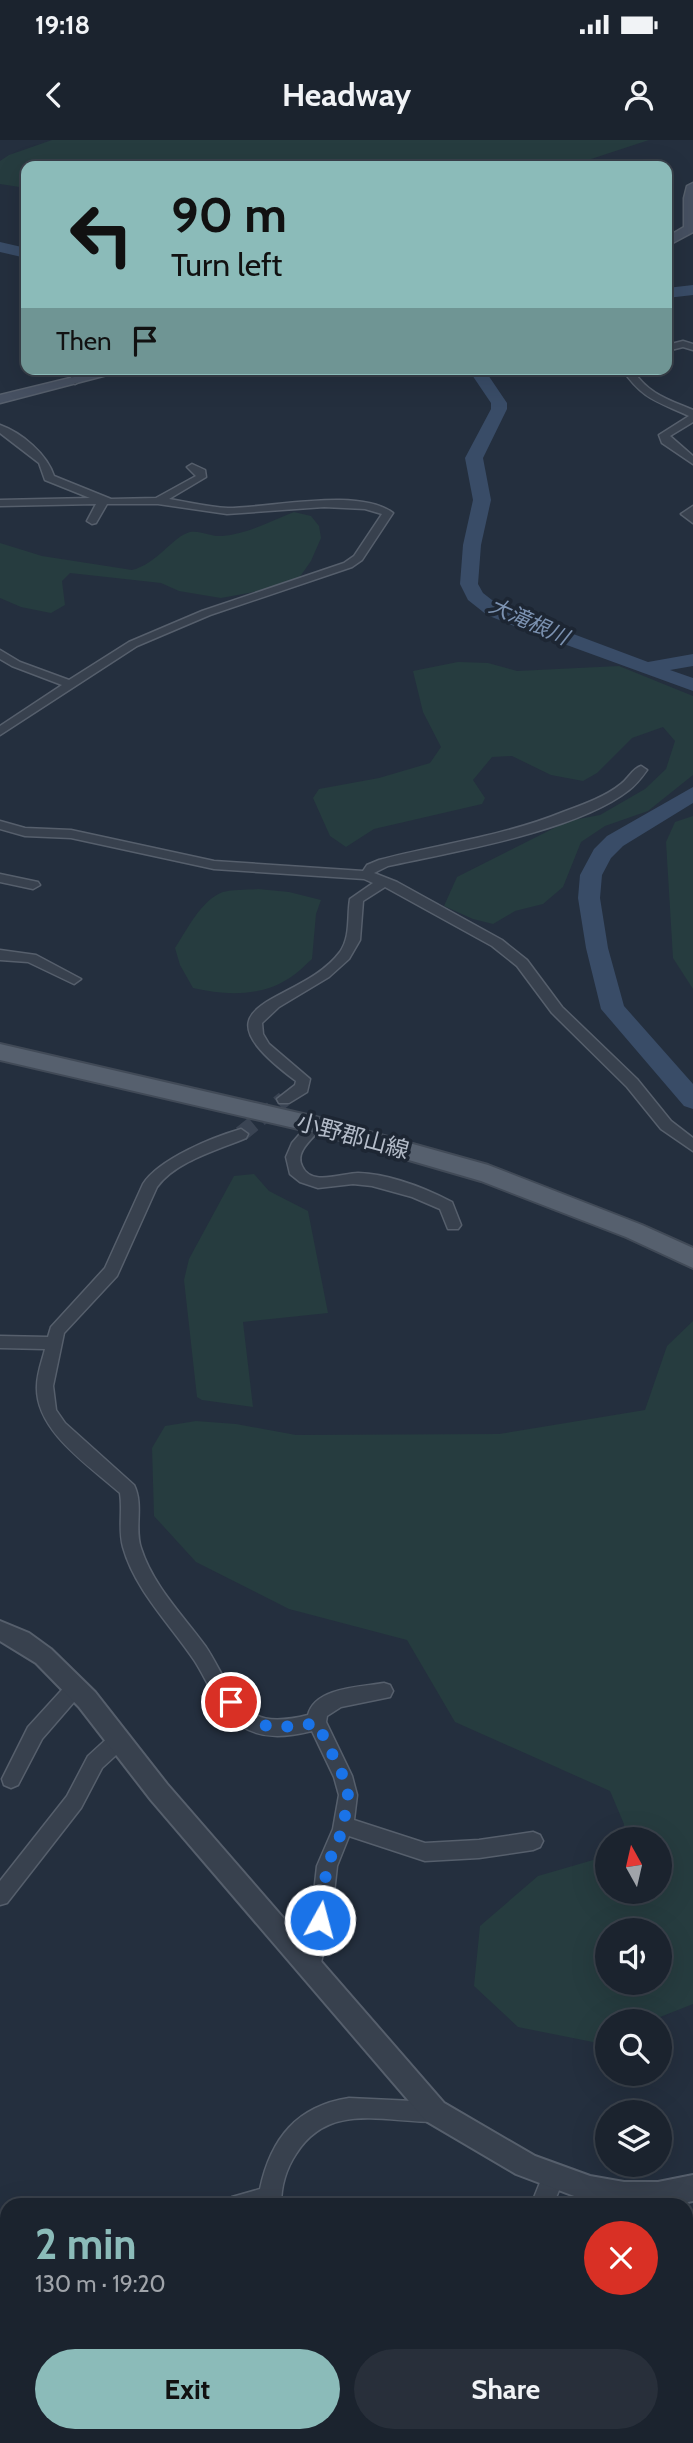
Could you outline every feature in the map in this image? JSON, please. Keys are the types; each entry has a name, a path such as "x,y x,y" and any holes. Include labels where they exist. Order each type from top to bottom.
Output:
{"main road":[{"path":"672,240 690,229 690,198 693,186"},
{"path":"0,399 77,375"},
{"name":"小野郡山線","path":"0,1052 316,1125 488,1174 634,1231 693,1259"}],"street":[{"path":"672,347 684,344 693,346"},
{"path":"632,375 639,387 649,394 693,416"},
{"path":"693,416 664,435 666,441 693,461"},
{"path":"0,428 44,462 49,478 103,501"},
{"path":"159,501 201,477 201,472 192,467"},
{"path":"92,521 103,501"},
{"path":"0,503 159,501 226,511 324,504 366,506 388,513 358,558 348,565 258,594 159,633 109,658 0,730"},
{"path":"693,509 686,514 693,520"},
{"path":"0,654 16,664 71,685"},
{"path":"366,876 372,868 384,863 467,845 581,809 624,790 641,770"},
{"path":"0,825 25,832 71,834 214,865 366,876 384,882 497,943 522,963 557,1010 632,1083 666,1125 693,1146"},
{"path":"0,878 33,885"},
{"path":"284,1099 302,1088 303,1079 265,1049 255,1033 256,1021 264,1010 306,987 343,958 357,927 357,899 384,882"},
{"path":"0,955 31,958 74,979"},
{"path":"316,1125 295,1150 293,1159 296,1171 306,1180 323,1184 362,1179 389,1185 447,1206 453,1225"},
{"path":"241,1134 184,1158 151,1184 111,1272 57,1331 45,1386 48,1411 60,1427 128,1490 131,1501 131,1543 154,1593 200,1653 241,1716 257,1725 317,1723"},
{"path":"0,1342 54,1343"},
{"path":"0,1631 36,1648 51,1660 159,1792 435,2112 485,2144 553,2178 603,2198"},
{"path":"11,1779 35,1733 75,1688"},
{"path":"310,1967 327,1866 343,1825 347,1786 317,1723 318,1712 325,1705 384,1691"},
{"path":"0,1896 7,1873 74,1802 95,1762 119,1740"},
{"path":"343,1825 425,1852 533,1842"},
{"path":"270,2198 276,2169 290,2141 305,2124 320,2114 350,2108 435,2112"},
{"path":"545,2198 553,2178"},
{"path":"626,2198 693,2188"}],"green space":[{"path":"52,140 649,140 585,161 21,161 21,187 0,184 0,161 9,155"},
{"path":"294,512 311,516 319,526 321,538 311,561 299,578 254,592 221,598 179,591 161,583 70,573 62,581 65,605 51,613 21,607 0,598 0,543 42,556 132,570 149,562 190,532 231,535"},
{"path":"458,662 488,663 517,671 619,666 693,696 693,775 648,811 605,826 581,842 563,887 543,904 515,911 493,924 473,919 444,906 457,877 568,821 600,815 645,789 666,769 675,741 663,727 632,738 597,773 583,781 551,775 512,756 492,757 473,780 485,798 482,804 374,829 346,847 330,836 313,798 319,789 379,778 430,763 441,747 423,712 413,671"},
{"path":"693,816 693,989 673,958 666,842 675,822"},
{"path":"258,889 289,892 321,900 316,914 312,959 290,978 275,986 253,992 228,993 193,988 180,965 175,948 190,924 201,908 215,896 227,891"},
{"path":"254,1174 269,1191 308,1211 328,1313 243,1322 253,1407 197,1397 184,1280 189,1259 234,1176"},
{"path":"693,1321 693,2004 672,2012 672,2009 595,2009 595,2042 518,2027 474,1986 480,1926 538,1876 595,1859 595,1904 672,1904 672,1827 624,1827 610,1791 455,1722 407,1640 289,1609 196,1562 154,1516 152,1448 165,1426 196,1421 236,1424 296,1435 499,1434 645,1410 667,1346"}],"waterway":[{"name":"大滝根川","path":"0,247 21,252"},
{"path":"672,292 693,290"},
{"name":"大滝根川","path":"480,375 499,403 499,409 474,458 482,500 472,545 469,584 475,596 494,611 516,620 693,685"},
{"path":"650,667 693,660"},
{"name":"大滝根川","path":"693,794 615,841 602,854 591,875 589,898 597,948 613,1009 693,1100"}],"tunnel":[{"path":"241,1134 284,1099"}],"route":[{"path":"231,1702 241,1716 257,1725 295,1726 317,1723 343,1776 348,1795 343,1829 327,1866 320,1920"}]}
